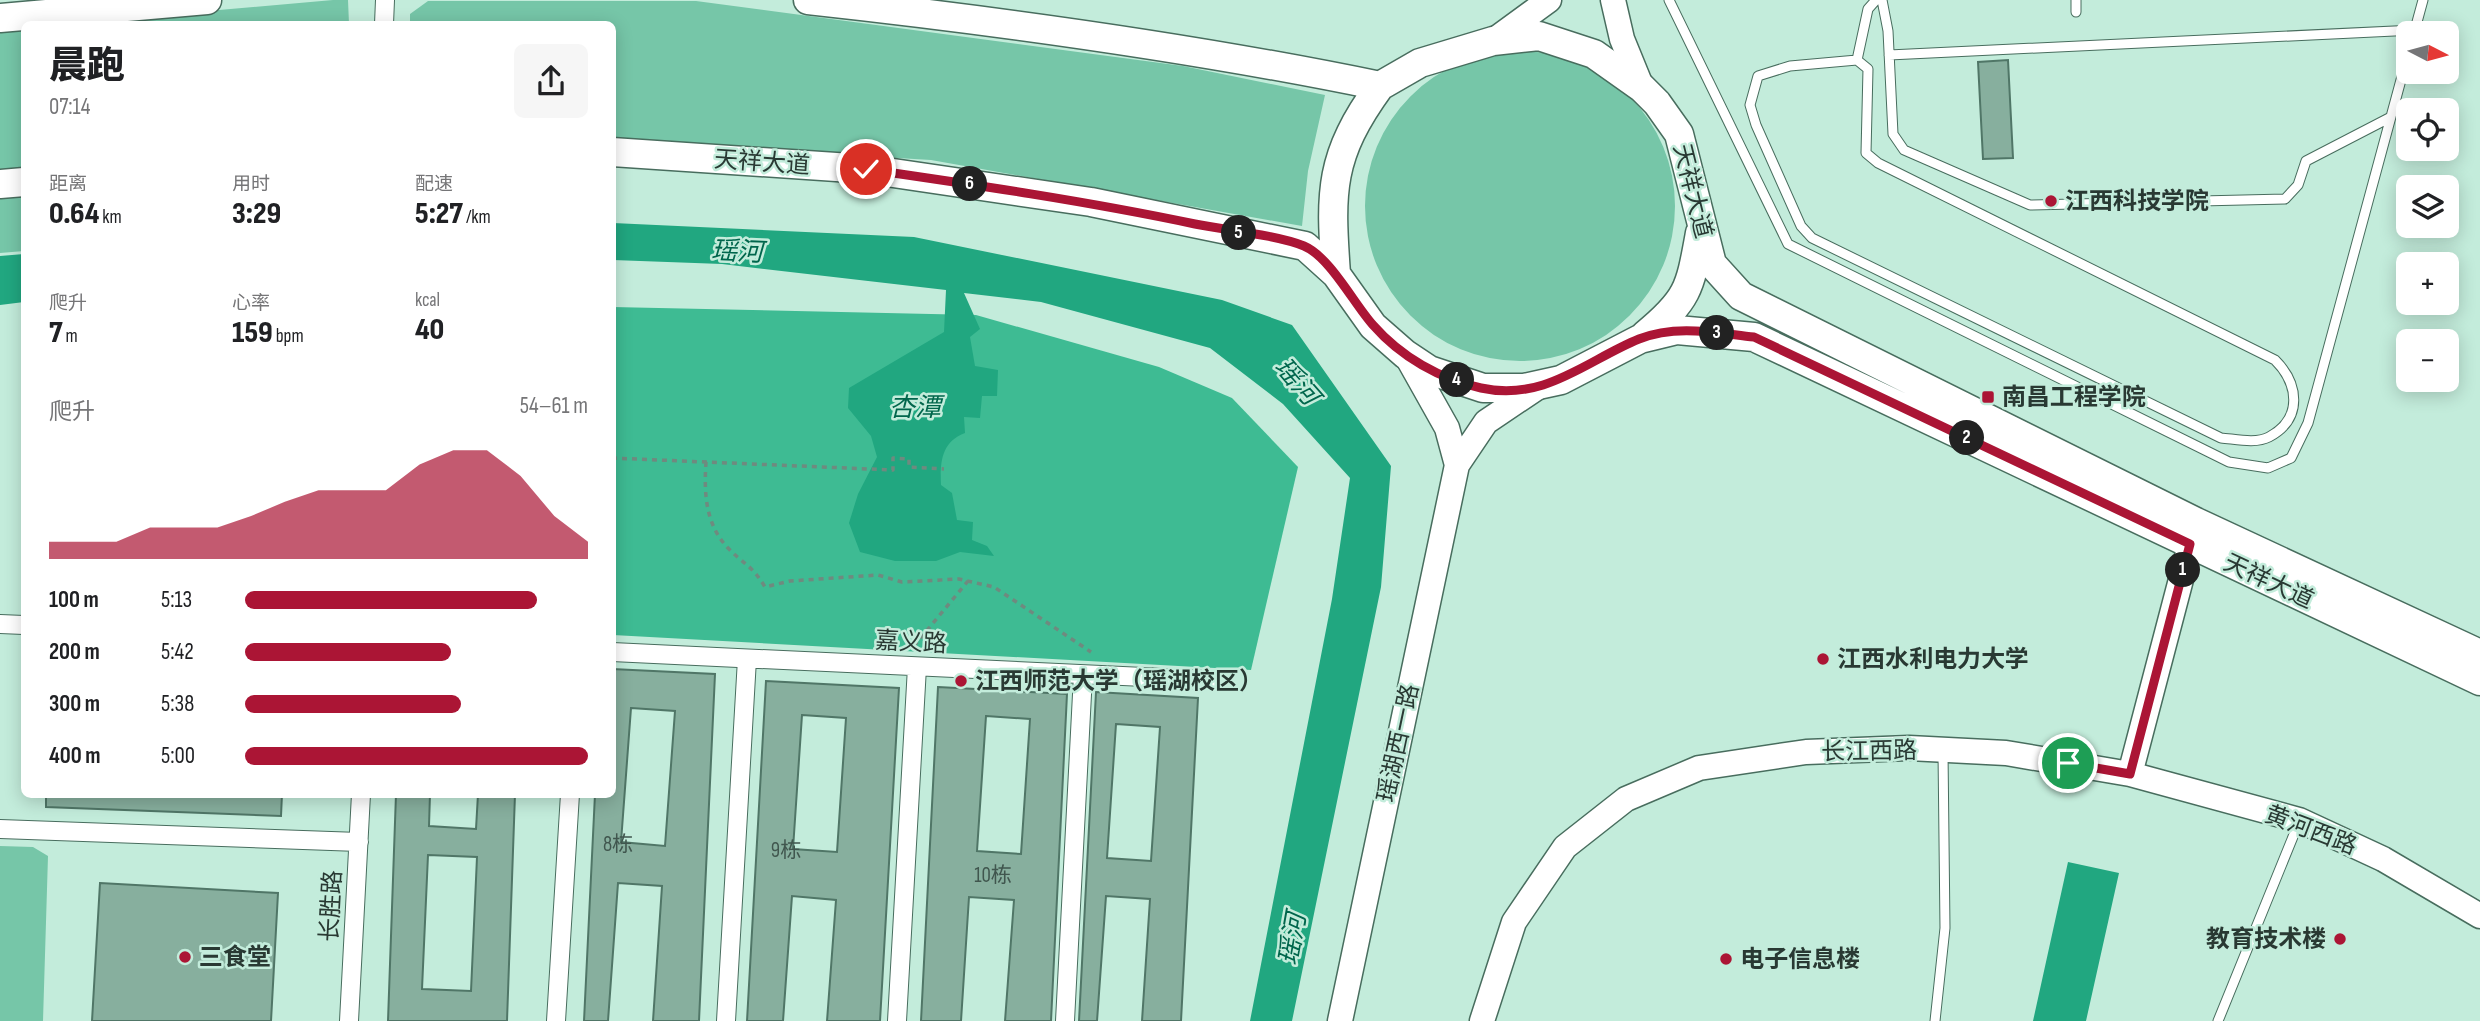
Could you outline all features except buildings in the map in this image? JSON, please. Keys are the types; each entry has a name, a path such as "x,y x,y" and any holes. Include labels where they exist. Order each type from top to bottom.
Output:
{"main road":[{"path":"0,18 207,0"},
{"path":"808,0 1026,24 1240,57 1380,86 1355,120 1335,173 1331,211 1336,274"},
{"name":"天祥大道","path":"1380,86 1420,63 1493,41 1539,36 1594,54 1642,88 1657,103 1679,134 1712,264 1741,296 2480,681"},
{"name":"天祥大道","path":"616,152 866,169 1091,202 1306,246 1336,274 1373,326 1405,354 1429,370 1483,388 1524,388 1561,380 1640,339 1677,330 1754,337 2193,533 2480,653"},
{"path":"0,184 21,182"},
{"path":"1640,339 1675,310 1688,288 1701,222"}],"street":[{"path":"384,21 385,0"},
{"path":"1493,41 1549,0"},
{"path":"1613,0 1622,39 1642,88"},
{"path":"1405,354 1447,428 1457,464"},
{"path":"1457,464 1486,422 1544,383"},
{"name":"瑶湖西一路","path":"1340,1021 1457,464"},
{"path":"2130,774 2193,533"},
{"path":"0,624 21,625"},
{"name":"嘉义路","path":"616,652 1208,680"},
{"path":"726,1021 747,659"},
{"path":"897,1021 917,667"},
{"path":"1065,1021 1083,675"},
{"name":"长江西路","path":"1482,1021 1514,922 1565,847 1626,799 1699,768 1806,752 1943,750 2006,753 2130,774"},
{"name":"黄河西路","path":"2130,774 2300,820 2383,859 2480,916"},
{"name":"长胜路","path":"349,1021 361,798"},
{"path":"556,1021 569,798"},
{"path":"0,829 359,842"}],"lane":[{"path":"1669,0 1788,244 2230,462 2269,468 2291,458 2308,423 2400,84"},
{"path":"1857,60 1868,9 1876,0"},
{"path":"1882,0 1889,55 1893,134 1904,150 2030,205 2285,198 2298,185 2306,161 2391,117"},
{"path":"2076,0 2076,12"},
{"path":"2417,21 2423,0"},
{"path":"1889,55 2396,33"},
{"path":"1857,60 1868,69 1866,153 1878,163 2275,360 2287,372 2295,392 2294,407 2286,421 2269,437 2247,440 2221,438 1812,238 1801,226 1756,125 1750,105 1758,76 1771,69 1857,60"},
{"path":"1935,1021 1945,928 1943,750"},
{"path":"2218,1021 2300,820"}],"path":[{"path":"616,458 892,470 893,458 909,459 909,467 944,469"},
{"path":"706,462 703,497 710,515 725,545 753,568 765,587 790,581 878,575 902,582 968,581 994,587 1091,652"},
{"path":"914,646 968,581"}],"shaded area":[{"path":"348,0 349,21 95,21"},
{"path":"428,1 696,1 1183,66 1325,95 1308,171 1302,226 931,160 616,141 616,21 410,21 410,14"},
{"path":"21,28 21,171 0,173 0,30"},
{"path":"1505,51 1535,51 1565,57 1593,69 1619,86 1640,107 1657,133 1669,161 1675,206 1669,251 1657,279 1630,316 1593,343 1565,355 1535,361 1505,361 1475,355 1447,343 1421,326 1400,305 1383,279 1371,251 1365,221 1365,191 1371,161 1383,133 1400,107 1421,86 1447,69 1475,57"},
{"path":"21,196 21,251 0,253 0,198"},
{"path":"616,307 976,315 1159,367 1232,398 1298,467 1251,670 616,635"},
{"path":"0,846 33,847 48,856 43,1021 0,1021"}],"water":[{"path":"616,223 914,237 1222,300 1292,325 1391,466 1381,587 1292,1021 1250,1021 1332,599 1350,478 1283,404 1210,348 1041,302 964,293 980,329 970,337 975,366 998,370 997,396 982,396 980,418 964,417 965,433 951,442 944,454 941,485 952,493 957,520 973,522 972,540 987,546 994,556 960,552 936,561 895,561 860,552 849,523 858,494 877,457 871,436 848,408 849,388 944,332 946,290 722,264 616,260"},
{"path":"21,254 21,302 0,305 0,256"},
{"path":"2068,862 2119,873 2086,1021 2033,1021"}],"place":[{"name":"江西科技学院","path":"2051,201"},
{"name":"南昌工程学院","path":"1988,397"},
{"name":"江西水利电力大学","path":"1823,659"},
{"name":"江西师范大学（瑶湖校区）","path":"961,681"},
{"name":"教育技术楼","path":"2340,939"},
{"name":"三食堂","path":"185,957"},
{"name":"电子信息楼","path":"1726,959"}],"route":[{"path":"866,169 1091,202 1306,246 1336,274 1373,326 1405,354 1429,370 1483,388 1524,388 1561,380 1640,339 1677,330 1754,337 2190,544 2130,774 2068,763"}],"water label":[{"name":"瑶河","path":"737,251"},
{"name":"瑶河","path":"1297,381"},
{"name":"杏潭","path":"915,407"},
{"name":"瑶河","path":"1292,939"}]}
